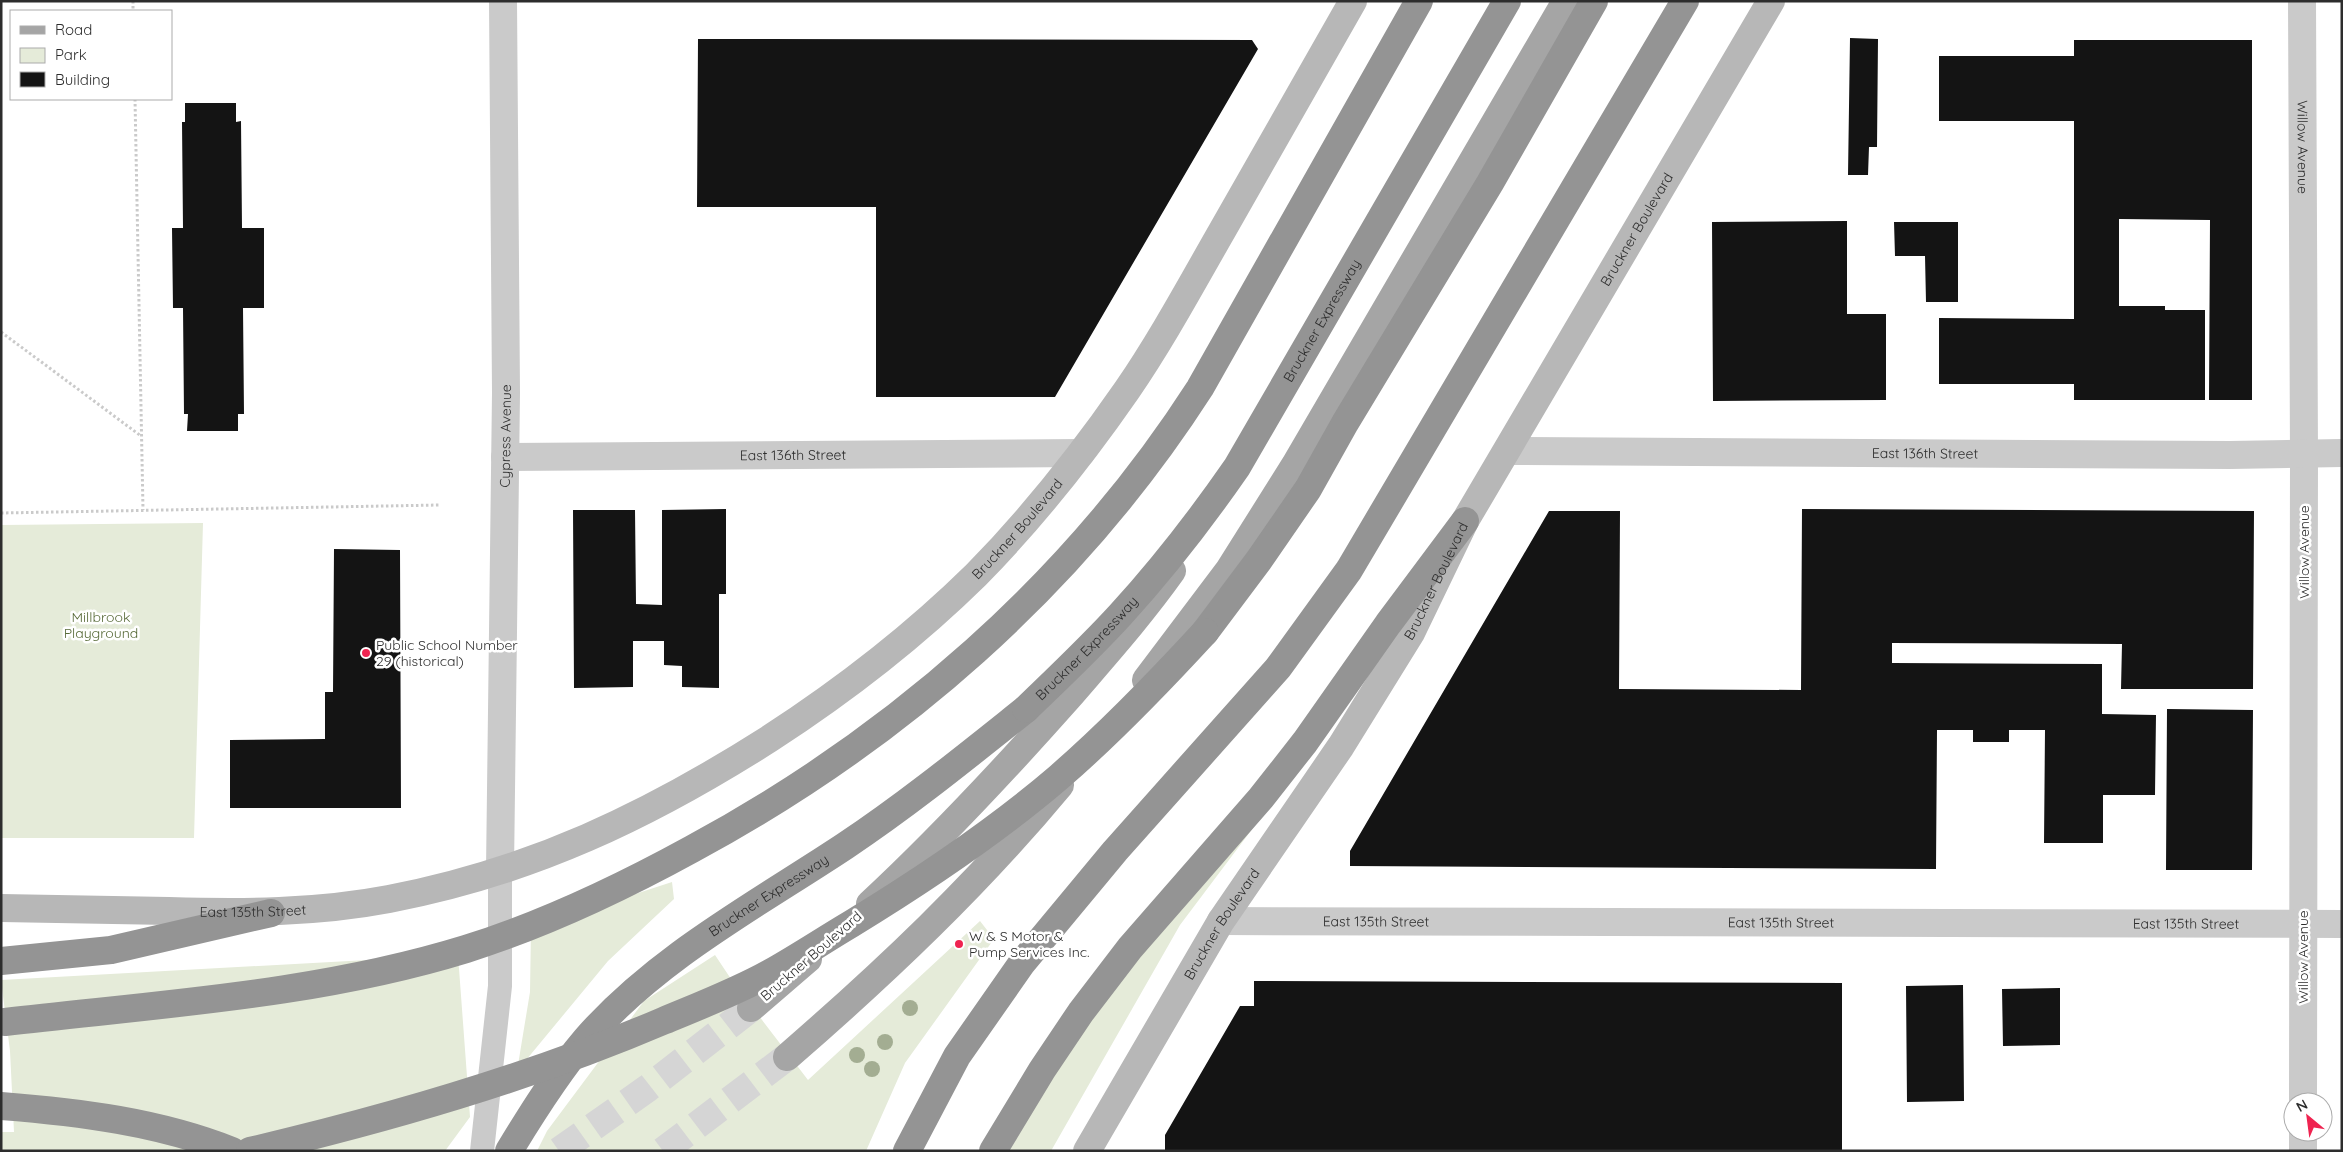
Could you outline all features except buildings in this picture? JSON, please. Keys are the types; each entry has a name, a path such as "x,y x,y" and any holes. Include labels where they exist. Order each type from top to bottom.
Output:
{"highway":[{"path":"1,1022 292,988 347,979 465,949 588,904 645,875 763,810 880,731 944,679 1037,593 1090,535 1165,442 1200,388 1419,1"},
{"name":"Bruckner Expressway","path":"509,1151 523,1126 586,1040 621,1005 687,950 846,845 969,755 1026,709 1131,603 1196,525 1237,467 1507,1"},
{"path":"250,1151 345,1128 438,1102 529,1073 615,1042 760,978 874,910 952,859 1060,776 1164,676 1205,632 1260,560 1308,490 1490,183 1594,1"},
{"path":"907,1151 957,1056 1022,963 1115,851 1278,668 1350,570 1685,1"},
{"path":"993,1151 1042,1070 1081,1012 1130,948 1261,798 1305,742 1388,624 1465,521"},
{"path":"1,961 111,950 270,913"},
{"path":"1,1106 64,1110 119,1120 174,1133 232,1151"}],"main road":[{"name":"Bruckner Boulevard","path":"500,870 556,852 606,831 665,802 750,751 851,682 915,631 977,573 1081,453 1127,390 1165,330 1353,1"},
{"name":"Bruckner Boulevard","path":"751,1008 848,926 926,852 1016,757 1145,609 1214,513 1279,408 1446,113 1507,1"},
{"path":"787,1057 869,985 947,911 1034,816 1158,666 1230,570 1296,465 1566,1"},
{"name":"Bruckner Boulevard","path":"1087,1151 1221,921 1341,746 1411,633 1465,521 1509,451 1771,1"},
{"name":"East 135th Street","path":"1,908 270,913 388,899 500,870"}],"street":[{"name":"Cypress Avenue","path":"500,870 505,457 503,1"},
{"name":"Willow Avenue","path":"2302,1 2304,454 2303,1092"},
{"name":"East 136th Street","path":"1509,451 2342,453"},
{"name":"East 136th Street","path":"505,457 1081,453"},
{"name":"East 135th Street","path":"1221,921 2342,924"}],"lane":[{"path":"482,1151 500,986 500,870"}],"path":[{"path":"135,100 143,510"},
{"path":"1,332 142,436"},
{"path":"1,513 439,505"}],"green space":[{"name":"Millbrook Playground","path":"203,523 194,838 1,838 1,525"},
{"path":"1274,800 1180,925 1051,1151 1003,1151 1093,1012"},
{"path":"672,882 674,899 608,961 517,1071 530,992 531,928"},
{"path":"980,921 994,939 905,1063 866,1151 537,1151 547,1131 644,1001 715,955 733,982 808,1080"},
{"path":"458,955 470,1117 445,1151 1,1151 1,1132 14,1132 10,1051 1,980"}],"tunnel":[{"path":"559,1151 648,1088 751,1008"},
{"path":"663,1151 787,1057"}],"place":[{"name":"Public School Number 29 (historical)","path":"366,653"},
{"name":"W & S Motor & Pump Services Inc.","path":"959,944"}]}
